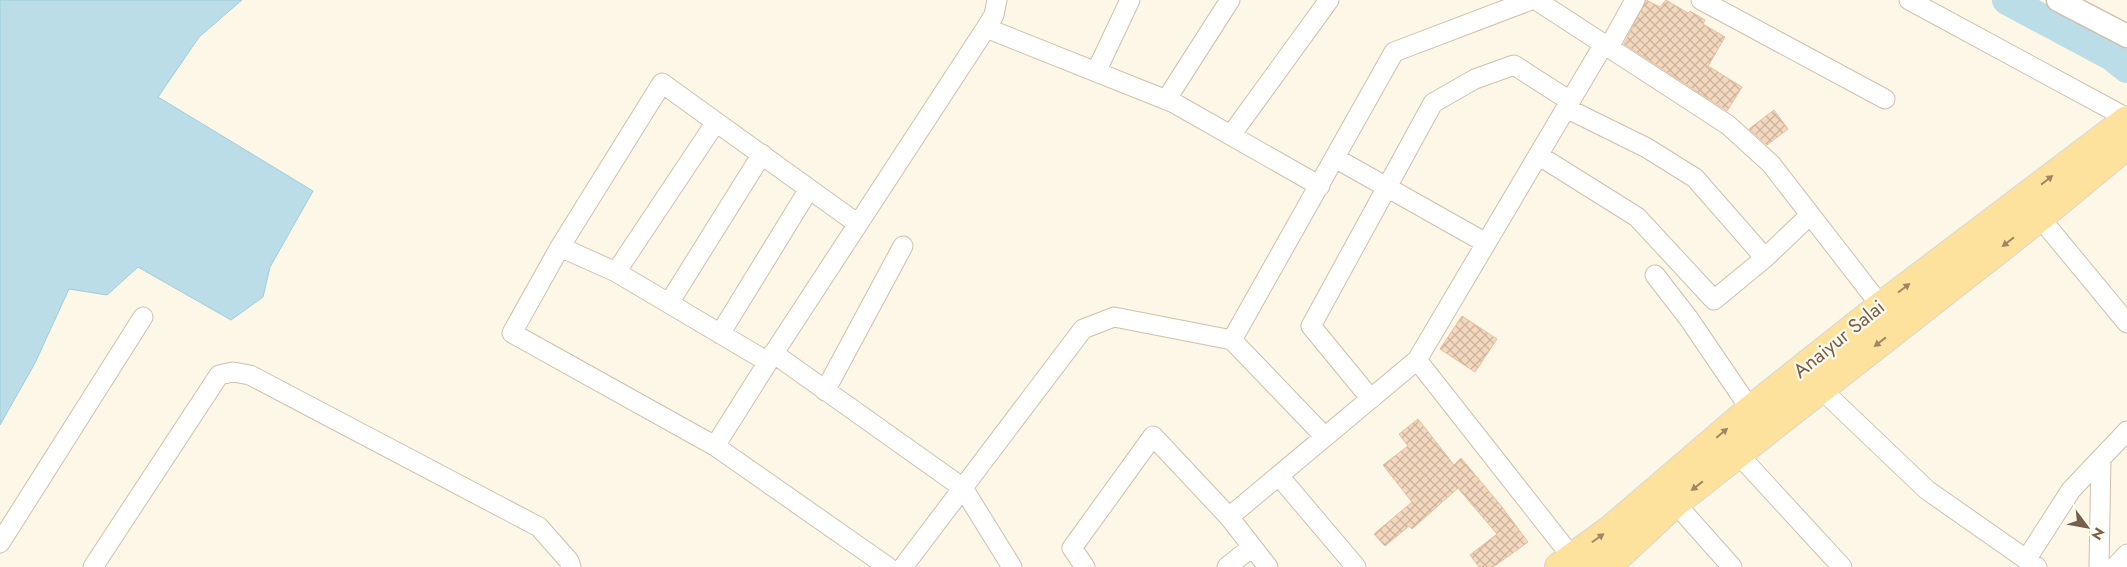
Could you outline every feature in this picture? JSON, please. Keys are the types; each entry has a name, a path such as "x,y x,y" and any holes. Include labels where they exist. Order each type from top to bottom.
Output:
{"main road":[{"name":"Anaiyur Salai","path":"1575,564 1620,561 1675,503 1820,388 2032,207 2127,119"},
{"name":"Anaiyur Salai","path":"1575,564 1610,530 1750,410 1881,306 2127,145"}],"street":[{"path":"715,446 770,357 986,28 994,15 997,0"},
{"path":"1096,72 1130,0"},
{"path":"1166,100 1230,0"},
{"path":"1231,135 1329,0"},
{"path":"1232,340 1394,52 1530,0"},
{"path":"1536,0 1728,125 1771,164 1809,216 1881,306"},
{"path":"1229,517 1417,360 1568,105 1635,0"},
{"path":"1701,0 1885,99"},
{"path":"1909,0 2127,119"},
{"path":"2058,0 2127,36"},
{"path":"986,28 1166,100 1320,186"},
{"path":"1371,399 1311,326 1433,103 1475,80 1514,65 1568,105 1647,148 1695,178 1765,258"},
{"path":"858,224 662,83 560,247 512,333 715,446 888,567"},
{"path":"616,272 716,122"},
{"path":"669,303 762,154"},
{"path":"1538,155 1637,217 1714,300"},
{"path":"1336,158 1486,243"},
{"path":"720,334 809,189"},
{"path":"2032,207 2127,323"},
{"path":"1689,319 1765,258 1809,216"},
{"path":"826,390 903,246"},
{"path":"560,247 616,272 720,334 770,357 826,390 963,488 1012,567"},
{"path":"1655,274 1689,319 1750,410 1768,431"},
{"path":"0,543 143,317"},
{"path":"903,567 1083,329 1114,317 1232,340 1325,437"},
{"path":"1417,360 1575,564"},
{"path":"93,567 219,375 234,372 250,374 539,527 569,561 571,567"},
{"path":"1820,388 1927,490 2032,563 2072,490 2127,432"},
{"path":"1085,567 1072,548 1153,436 1229,517 1268,567"},
{"path":"1738,454 1842,567"},
{"path":"2099,567 2100,459"},
{"path":"1278,476 1356,567"},
{"path":"1675,503 1732,567"},
{"path":"1228,567 1252,547"},
{"path":"2115,567 2127,554"}],"water":[{"path":"0,0 242,0 199,37 158,97 313,191 270,267 263,297 231,320 138,267 107,295 69,289 35,363 0,425"}],"building":[{"path":"1646,0 1660,7 1666,0 1688,13 1690,11 1705,20 1703,24 1725,37 1708,66 1742,87 1727,111 1624,44"},
{"path":"1774,110 1788,129 1767,145 1749,129"},
{"path":"1462,316 1497,339 1475,372 1440,349"},
{"path":"1418,419 1454,465 1461,458 1528,542 1493,567 1479,567 1470,555 1497,534 1458,488 1412,529 1409,526 1385,546 1374,534 1412,502 1383,465 1408,446 1399,434"}],"waterway":[{"path":"2007,0 2112,56 2127,68"}]}
